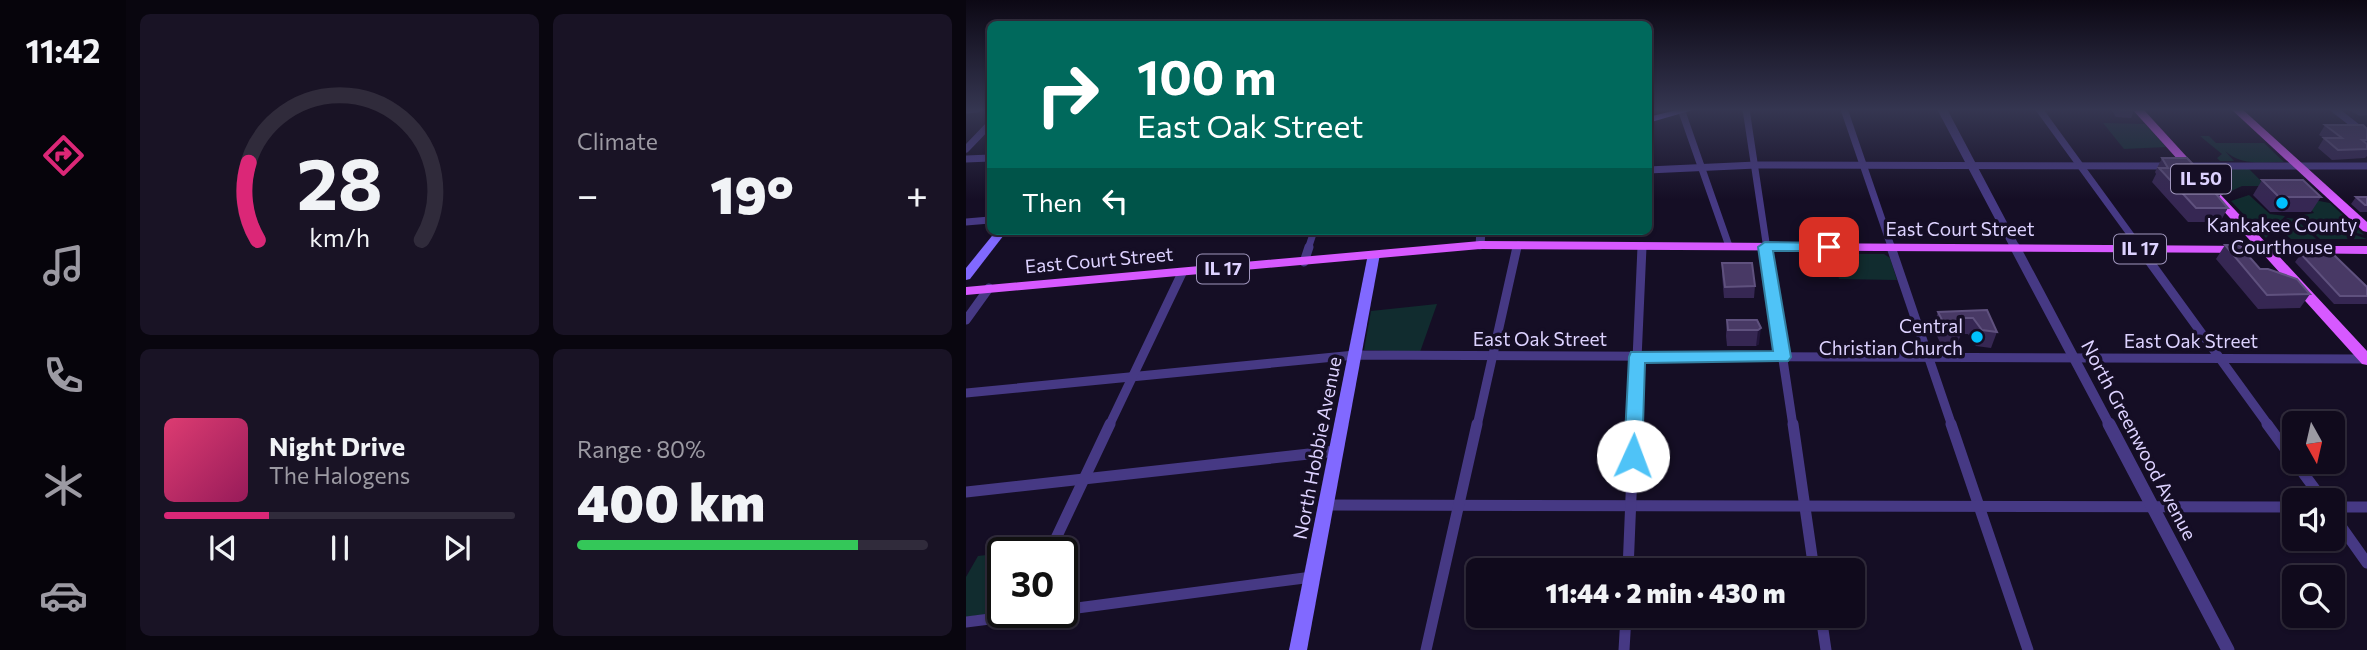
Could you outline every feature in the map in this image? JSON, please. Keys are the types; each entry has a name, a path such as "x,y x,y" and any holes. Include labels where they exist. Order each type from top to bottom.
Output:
{"main road":[{"name":"IL 50","path":"2165,139 2367,359"},
{"path":"2270,139 2367,228"},
{"path":"966,276 999,235"},
{"name":"East Court Street","path":"966,290 1304,262 1480,238 1518,245 2367,250"},
{"name":"North Hobbie Avenue","path":"1298,650 1374,254"}],"street":[{"path":"1691,139 1729,246"},
{"path":"1751,139 1812,558"},
{"path":"1854,139 2028,650"},
{"name":"North Greenwood Avenue","path":"1958,139 2228,650"},
{"path":"2061,139 2282,444"},
{"path":"966,159 987,158"},
{"path":"1652,170 1756,165 2367,166"},
{"path":"966,222 987,220"},
{"path":"1304,262 1313,235"},
{"path":"1426,650 1518,245"},
{"path":"1629,558 1642,246"},
{"path":"1057,537 1182,273"},
{"path":"966,320 989,288"},
{"name":"East Oak Street","path":"966,393 1354,355 2367,359"},
{"path":"966,492 1336,451"},
{"path":"1325,505 2282,507"},
{"path":"2345,507 2367,507"},
{"path":"2345,532 2367,562"},
{"path":"1078,608 1312,577"},
{"path":"966,622 987,619"},
{"path":"1624,650 1625,628"},
{"path":"1823,628 1826,650"}],"green space":[{"path":"2116,139 2159,139 2166,147 2124,149"},
{"path":"2204,139 2212,139 2216,143 2264,143 2284,162 2245,161 2225,151 2234,161 2220,161 2217,158 2222,154"},
{"path":"2203,169 2249,169 2266,186 2242,186 2225,194"},
{"path":"2249,195 2270,214 2285,216 2266,238 2231,201"},
{"path":"2314,200 2330,203 2364,235 2321,223 2367,239 2320,239 2299,219 2307,218 2303,215 2314,213 2308,206"},
{"path":"2287,218 2296,219 2316,239 2291,239 2275,231"},
{"path":"1833,254 1884,254 1890,258 1897,280 1839,279"},
{"path":"1437,304 1420,352 1364,350 1371,311"},
{"path":"987,555 987,614 966,617 966,577 978,556"}],"building":[{"path":"2326,139 2367,139 2362,140 2367,144 2367,149 2338,150"},
{"path":"2162,158 2187,158 2221,194 2216,194 2228,208 2196,208 2159,168 2168,168"},
{"path":"2262,180 2303,180 2321,197 2279,197"},
{"path":"2356,197 2367,197 2367,205 2365,205"},
{"path":"2225,245 2239,245 2260,269 2297,279 2310,294 2267,295"},
{"path":"2301,254 2334,255 2367,287 2367,296 2340,296"},
{"path":"1722,263 1752,263 1755,286 1725,287"},
{"path":"1987,310 1997,332 1982,330 1973,318 1958,318 1962,332 1948,332 1938,312"},
{"path":"1727,320 1757,320 1761,328 1728,330"}],"place":[{"name":"Kankakee County Courthouse","path":"2282,203"},
{"name":"Central Christian Church","path":"1977,337"}],"route":[{"path":"1633,456 1637,357 1782,357 1765,247 1829,247"}]}
